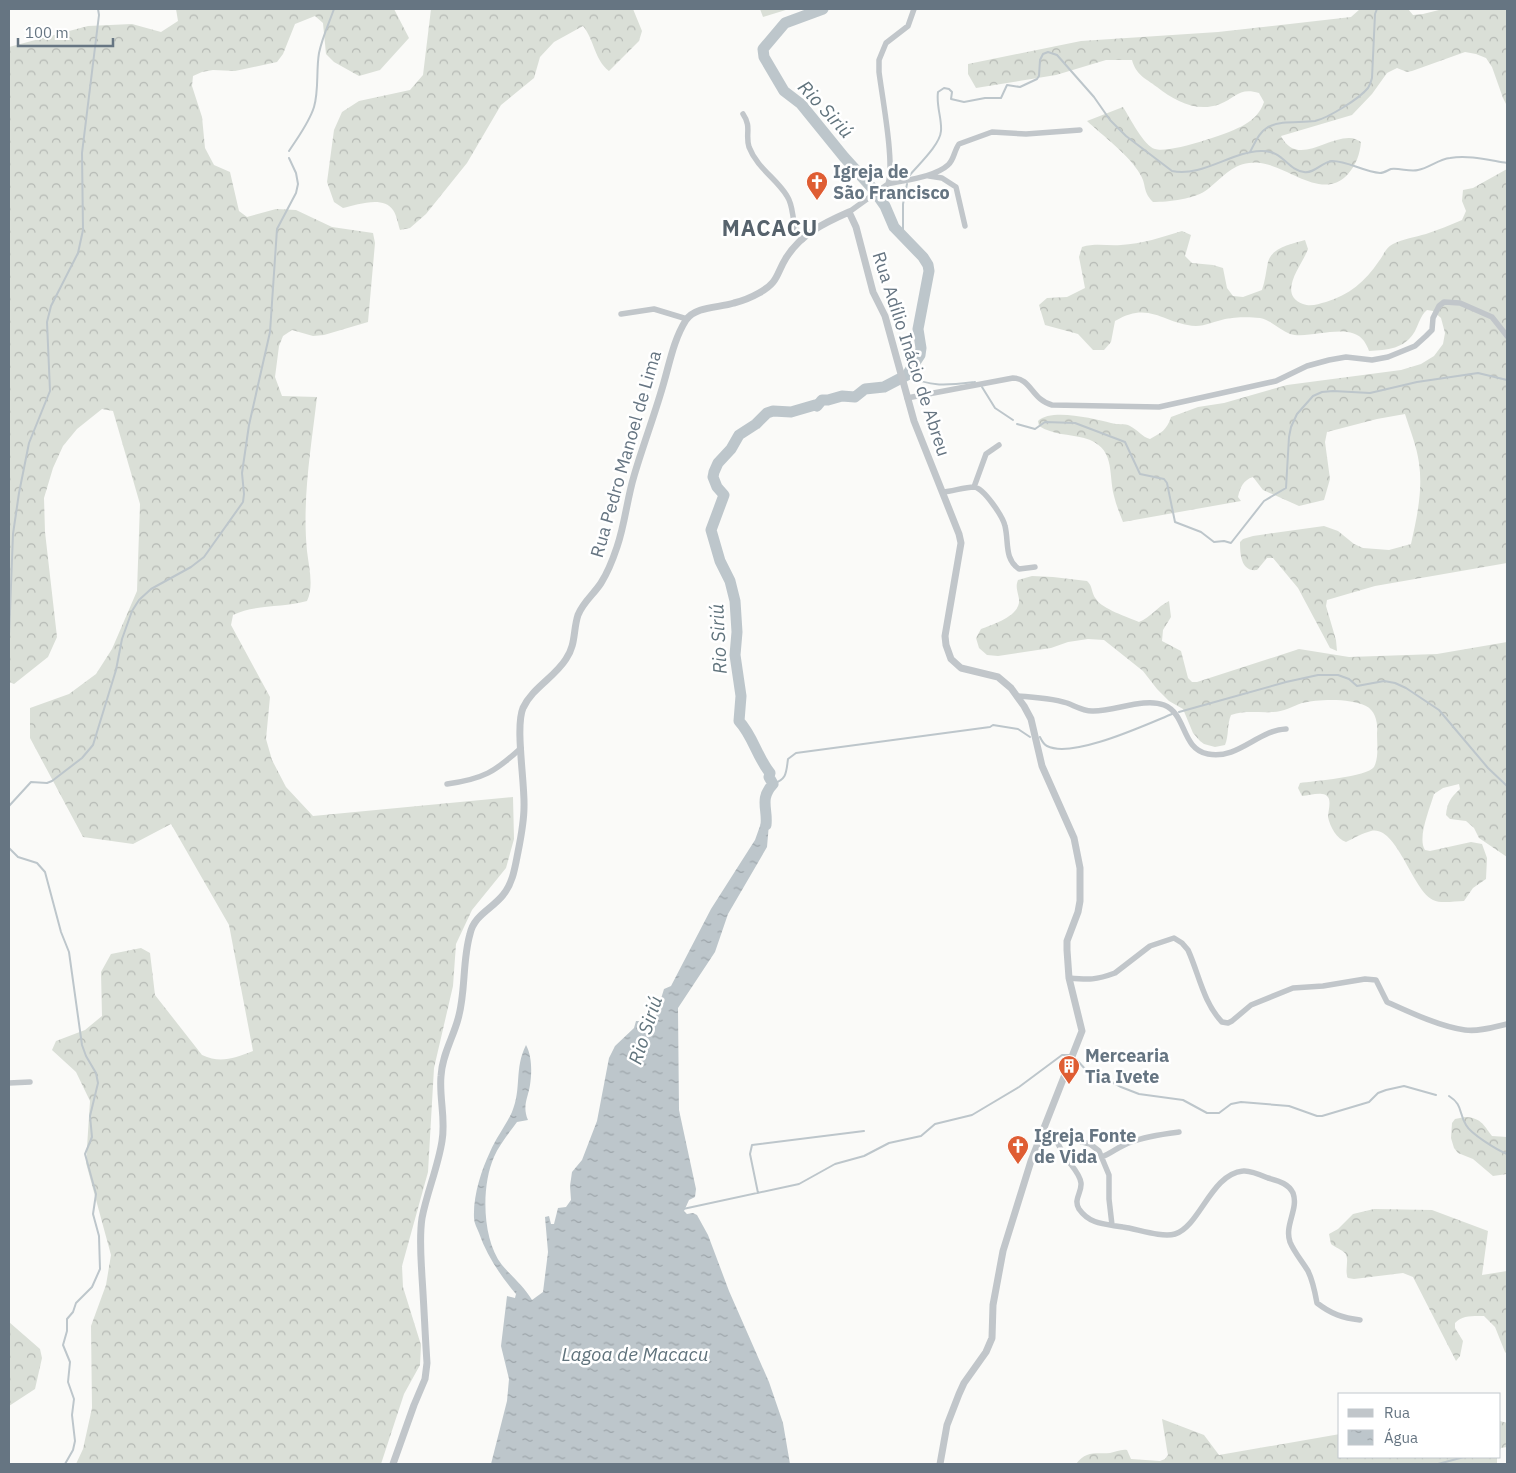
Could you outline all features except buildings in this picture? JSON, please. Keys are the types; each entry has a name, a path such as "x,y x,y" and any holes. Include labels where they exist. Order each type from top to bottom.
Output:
{"street":[{"path":"888,184 890,169 879,72 880,60 886,43 908,26 914,9"},
{"path":"742,114 748,124 750,148 770,177 787,195 795,225 802,240"},
{"path":"621,314 654,309 687,319 692,313 716,306 733,304 757,294 770,286 778,276 786,258 814,229 849,212 868,196 888,184 926,176 948,166 959,144 978,139 992,132 1026,134 1080,130"},
{"path":"926,176 942,178 956,187 965,226"},
{"name":"Rua Adílio Inácio de Abreu","path":"849,212 856,227 873,292 885,316 914,421 959,534 961,543 945,636 948,653 961,668 998,677 1017,696 1031,719 1042,766 1074,838 1080,868 1080,901 1067,941 1069,978 1082,1031 1023,1185 1003,1251 993,1305 992,1338 986,1352 958,1394 947,1425 940,1464"},
{"path":"907,398 1020,378 1038,399 1052,405 1159,407 1276,381 1307,366 1329,360 1346,358 1372,360 1396,355 1415,346 1432,330 1433,318 1439,306 1444,302 1460,303 1492,317 1507,336"},
{"name":"Rua Pedro Manoel de Lima","path":"393,1464 425,1379 427,1363 420,1250 422,1218 442,1143 444,1120 440,1078 443,1060 459,1018 464,968 471,929 478,918 505,894 513,878 524,825 521,716 525,704 560,669 570,654 575,638 577,617 582,606 600,585 617,548 633,478 664,383 672,352 687,319"},
{"path":"974,487 986,454 999,445"},
{"path":"943,492 974,487 984,492 1002,517 1005,526 1008,555 1012,564 1019,569 1035,567"},
{"path":"1017,696 1049,698 1092,712 1155,703 1164,705 1174,712 1190,743 1198,750 1208,754 1224,754 1236,750 1276,729 1286,729"},
{"path":"447,784 479,778 500,766 521,748"},
{"path":"1069,978 1091,980 1110,975 1150,946 1174,938 1188,950 1214,1014 1222,1022 1228,1023 1251,1005 1293,988 1322,986 1365,979 1376,980 1387,1002 1446,1026 1465,1030 1479,1030 1507,1024"},
{"path":"9,1083 30,1082"},
{"path":"1043,1130 1090,1144 1096,1148 1102,1157 1109,1175 1108,1198 1112,1225"},
{"path":"1102,1157 1130,1142 1159,1134 1179,1132"},
{"path":"1053,1134 1080,1178 1081,1185 1076,1200 1079,1208 1095,1223 1168,1235 1177,1233 1190,1222 1220,1184 1235,1173 1245,1170 1284,1183 1294,1196 1294,1206 1289,1222 1288,1234 1290,1243 1308,1270 1314,1285 1317,1303 1329,1312 1346,1318 1360,1320"}],"green space":[{"path":"176,9 394,9 409,38 380,70 359,76 334,62 326,54 323,23 315,16 295,24 283,54 277,62 235,71 213,70 202,72 193,76 192,86 202,117 205,148 214,165 230,172 239,211 247,217 276,209 296,210 332,227 373,233 375,243 368,322 324,335 313,336 292,330 283,336 279,346 275,377 282,396 317,397 308,474 306,513 310,577 309,595 307,601 250,609 233,615 231,625 270,697 266,739 272,760 286,787 313,816 513,797 514,839 506,868 472,910 456,944 453,986 434,1068 428,1172 402,1266 403,1287 421,1345 420,1365 404,1394 381,1464 76,1464 83,1449 92,1408 91,1326 106,1285 111,1255 86,1163 90,1101 76,1072 52,1050 56,1041 85,1030 102,1016 101,972 111,954 141,948 150,953 155,995 202,1055 221,1060 234,1058 253,1051 229,925 171,824 133,844 83,837 30,738 30,708 69,694 96,674 112,649 137,591 140,504 113,411 102,409 77,429 63,446 53,468 44,498 45,532 57,637 48,657 14,684 9,682 9,47 88,26 132,24 161,32 178,21"},
{"path":"431,9 633,9 642,31 639,41 609,71 600,61 583,26 554,42 540,57 534,78 501,105 467,163 426,214 410,228 400,230 393,210 389,205 370,202 343,208 334,202 327,182 334,130 342,112 359,101 410,90 423,75"},
{"path":"760,9 789,9 763,17"},
{"path":"1360,9 1408,9 1413,15 1443,9 1507,9 1507,106 1492,67 1486,58 1476,54 1465,52 1407,72 1397,68 1387,73 1372,94 1352,115 1281,136 1288,145 1295,149 1304,150 1341,139 1351,138 1361,142 1359,155 1353,167 1348,174 1337,182 1325,185 1313,183 1274,167 1261,163 1249,163 1232,169 1208,189 1189,198 1153,202 1147,195 1142,178 1135,167 1123,153 1087,121 1123,107 1146,143 1155,149 1162,150 1186,146 1237,129 1248,123 1259,113 1264,102 1259,93 1242,92 1225,102 1211,106 1203,107 1187,104 1171,97 1145,78 1136,69 1132,60 1106,60 1056,75 976,88 968,74 968,64 1081,41 1218,32 1351,17"},
{"path":"1507,169 1507,563 1375,586 1327,600 1326,606 1336,640 1337,651 1330,648 1298,588 1273,558 1267,558 1257,570 1252,570 1242,561 1240,542 1253,536 1324,526 1338,531 1354,544 1363,548 1389,550 1411,544 1419,504 1420,473 1417,451 1405,414 1327,432 1325,442 1330,479 1324,500 1299,506 1263,490 1253,477 1244,482 1241,488 1238,497 1241,501 1123,522 1114,496 1109,461 1101,447 1084,438 1055,433 1039,426 1038,421 1044,417 1053,415 1073,416 1128,425 1150,439 1163,431 1171,417 1198,407 1224,403 1287,385 1401,370 1421,364 1434,356 1443,344 1445,333 1441,318 1433,311 1427,310 1406,342 1389,349 1369,351 1364,341 1357,335 1349,332 1308,335 1290,334 1264,319 1252,317 1229,318 1196,326 1156,315 1138,313 1127,315 1115,321 1111,342 1104,350 1093,350 1078,334 1045,325 1039,305 1047,298 1067,297 1085,288 1079,257 1082,247 1136,243 1182,231 1191,235 1185,256 1192,263 1223,268 1227,288 1233,296 1243,297 1262,290 1268,262 1274,253 1283,247 1305,240 1308,249 1291,286 1295,299 1303,304 1314,305 1342,296 1356,287 1393,244 1462,220 1466,211 1462,201 1463,190 1473,188"},
{"path":"1032,576 1087,581 1094,597 1099,603 1139,622 1169,601 1171,617 1163,630 1162,641 1181,651 1188,678 1192,682 1299,649 1349,657 1437,654 1507,642 1507,857 1479,838 1474,828 1466,821 1450,819 1446,815 1450,800 1460,789 1459,784 1443,788 1434,794 1422,838 1425,850 1430,851 1471,842 1482,844 1487,858 1486,879 1473,888 1464,901 1436,901 1425,894 1397,848 1389,838 1380,832 1371,831 1346,842 1337,835 1330,825 1328,817 1330,803 1328,797 1320,794 1302,796 1298,788 1300,783 1351,776 1374,767 1377,755 1377,722 1372,711 1359,703 1343,700 1317,701 1302,703 1277,712 1236,713 1231,715 1225,745 1215,747 1200,741 1193,733 1183,709 1169,701 1143,671 1104,640 1088,639 1068,642 1051,648 998,656 987,655 979,648 976,638 981,629 999,622 1016,610 1019,599 1018,580"},
{"path":"1465,1117 1478,1120 1492,1136 1507,1137 1507,1174 1493,1176 1473,1159 1458,1153 1454,1148 1451,1138 1452,1123 1455,1119"},
{"path":"1374,1209 1432,1210 1488,1231 1482,1275 1507,1271 1507,1354 1495,1327 1484,1316 1468,1316 1455,1323 1455,1328 1463,1341 1460,1356 1456,1361 1413,1277 1403,1273 1354,1279 1348,1278 1345,1253 1331,1244 1329,1234 1338,1229 1353,1214"},
{"path":"9,1322 40,1349 42,1358 35,1389 9,1406"},
{"path":"1162,1419 1204,1435 1219,1455 1338,1434 1338,1458 1497,1458 1497,1464 1076,1464 1087,1455 1123,1450 1127,1450 1131,1459 1160,1461 1168,1455"},
{"path":"1501,1421 1507,1423 1507,1447 1501,1448"}],"water":[{"name":"Lagoa de Macacu","path":"765,812 769,824 767,847 728,914 715,952 678,1008 679,1110 696,1189 695,1197 689,1200 684,1211 687,1214 693,1213 697,1215 708,1235 729,1291 769,1382 783,1423 790,1464 491,1464 507,1401 509,1379 501,1346 507,1296 515,1298 516,1294 499,1272 486,1250 475,1224 474,1210 476,1192 484,1167 492,1147 512,1112 515,1103 522,1054 526,1045 531,1070 525,1106 528,1120 517,1122 494,1157 487,1183 486,1212 490,1242 495,1254 532,1300 543,1292 548,1252 545,1217 549,1216 551,1224 554,1224 558,1208 566,1207 571,1200 572,1172 582,1160 597,1121 609,1058 615,1046 634,1028 636,1021 640,1021 647,1033 651,1031 664,989 671,986 711,909 755,840"}],"waterway":[{"path":"9,637 13,534 19,493 29,443 50,391 47,322 51,306 78,253 83,230 82,153 99,15 98,9"},
{"path":"289,151 314,107 319,53 334,9"},
{"name":"Rio Siriú","path":"766,825 765,799 773,784 769,777 770,773 748,733 739,721 741,696 735,655 737,632 735,601 730,581 720,561 711,530 724,495 717,487 713,477 714,472 718,463 731,449 739,435 756,424 767,413 773,411 791,412 817,406 822,400 842,396 855,397 865,389 884,387 907,375 920,355 921,348 918,329 929,271 923,257 894,227 885,206 873,189 801,104 784,91 764,57 763,49 785,23 823,9"},
{"path":"1250,152 1260,135 1268,127 1279,123 1321,119 1351,102 1368,88 1372,78 1375,14 1377,9"},
{"path":"909,176 923,161 940,137 938,92 944,88 949,89 952,92 951,99 964,102 985,98 1001,98 1007,85 1020,87 1037,79 1039,76 1040,60 1043,54 1048,52 1057,55 1094,97 1110,120 1126,136 1172,171 1195,171 1238,155 1261,151 1275,154 1293,168 1304,172 1311,171 1332,161 1380,173 1391,169 1418,170 1442,160 1457,157 1479,158 1507,163"},
{"path":"9,806 31,782 47,783 52,781 82,758 93,745 116,670 122,639 132,611 139,600 151,589 191,567 204,557 243,502 242,473 249,425 270,332 277,229 296,193 298,184 296,173 289,158"},
{"path":"903,237 903,204 907,184"},
{"path":"1017,424 1035,429 1045,422 1075,423 1125,442 1140,474 1164,479 1167,483 1175,522 1201,532 1214,542 1224,541 1231,543 1264,501 1286,488 1291,427 1297,414 1313,396 1322,392 1333,391 1370,393 1417,382 1478,373 1507,380"},
{"path":"907,375 932,384 949,385 975,382"},
{"path":"982,387 995,408 1013,420"},
{"path":"1179,712 1318,675 1338,675 1349,679 1357,686 1384,681 1395,683 1439,710 1488,768 1507,786"},
{"path":"1040,737 1047,746 1058,749 1073,748 1109,739 1172,714"},
{"path":"773,784 783,778 788,759 796,753 990,727 993,725 1018,729 1030,737"},
{"path":"9,848 18,857 37,863 45,872 61,932 69,952 82,1045 96,1073 98,1083 90,1116 92,1137 85,1154 96,1194 93,1214 99,1236 100,1269 92,1287 76,1303 73,1312 67,1319 67,1331 63,1345 70,1362 68,1382 74,1399 72,1415 75,1441 73,1450 65,1464"},
{"path":"683,1209 799,1184 835,1164 864,1156 889,1143 921,1136 935,1124 972,1115 1019,1087 1062,1055 1069,1055"},
{"path":"1076,1059 1086,1070 1121,1087 1139,1094 1183,1100 1207,1113 1219,1113 1231,1104 1241,1102 1289,1106 1322,1116 1369,1102 1378,1093 1404,1086 1436,1095"},
{"path":"1449,1096 1458,1105 1469,1129 1507,1154"},
{"path":"758,1193 750,1154 752,1145 864,1131"},
{"path":"1438,1464 1460,1458"}],"place":[{"name":"Igreja de São Francisco","path":"817,201"},
{"name":"Mercearia Tia Ivete","path":"1069,1085"},
{"name":"Igreja Fonte de Vida","path":"1018,1165"}],"district":[{"name":"MACACU","path":"770,228"}]}
